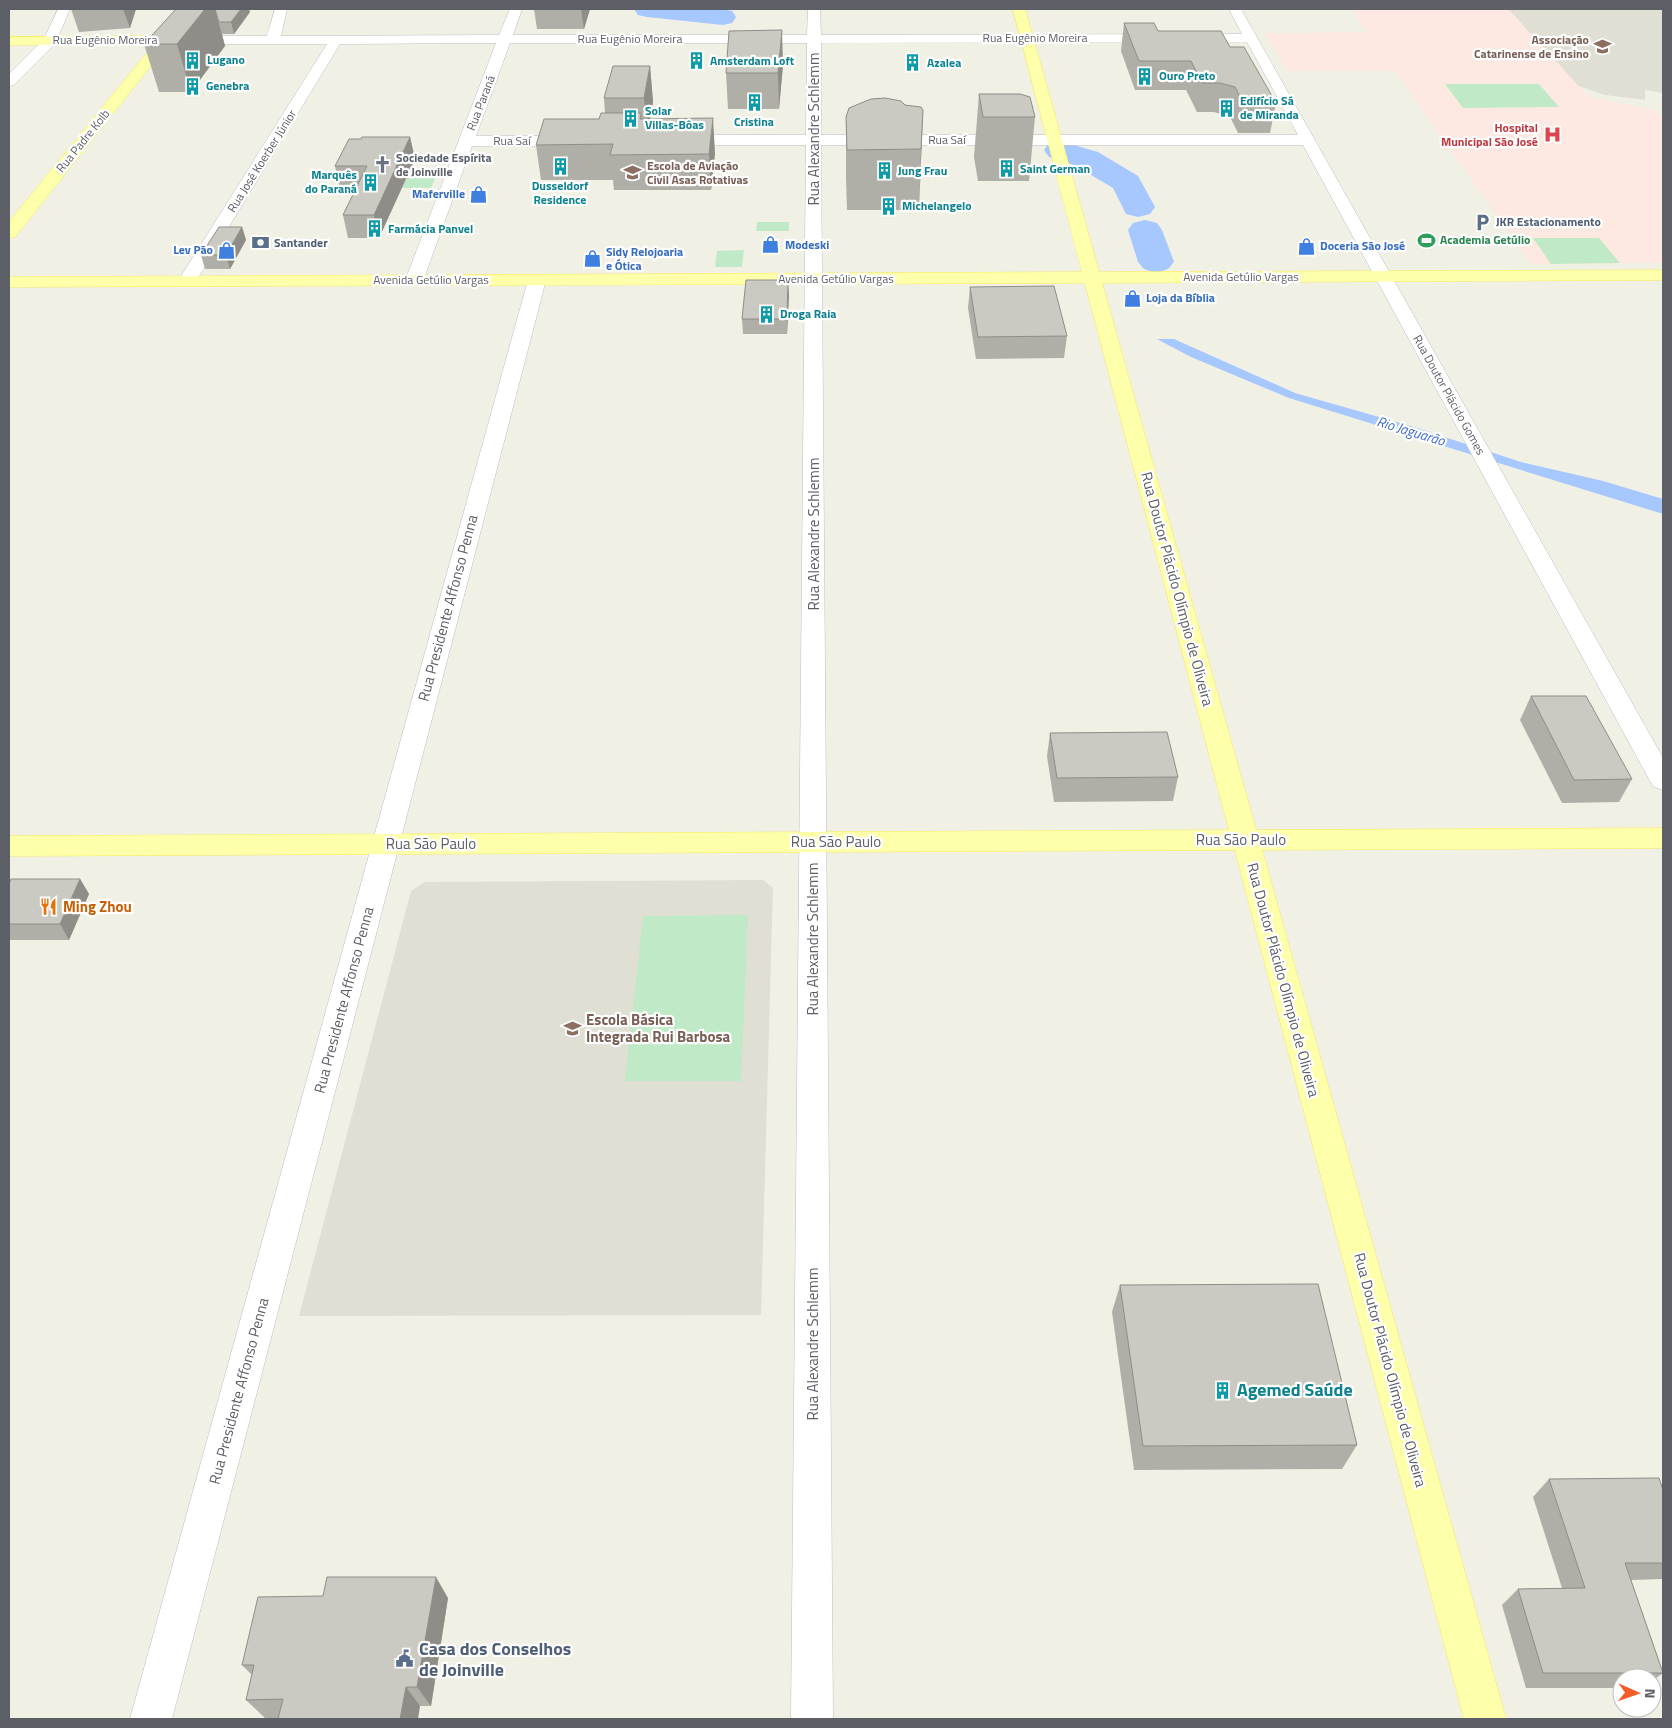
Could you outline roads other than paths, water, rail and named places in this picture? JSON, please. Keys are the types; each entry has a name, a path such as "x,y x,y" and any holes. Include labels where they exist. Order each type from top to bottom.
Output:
{"main road":[{"name":"Rua Doutor Plácido Olímpio de Oliveira","path":"1019,9 1485,1719"},
{"name":"Rua Eugênio Moreira","path":"9,41 165,42"},
{"name":"Rua Padre Kolb","path":"9,233 165,42"},
{"name":"Avenida Getúlio Vargas","path":"9,282 1663,275"},
{"name":"Rua São Paulo","path":"9,846 1663,838"}],"street":[{"path":"9,82 50,40 64,9"},
{"path":"273,40 281,9"},
{"name":"Rua Paraná","path":"414,280 516,9"},
{"name":"Rua Alexandre Schlemm","path":"812,1719 814,9"},
{"name":"Rua Doutor Plácido Gomes","path":"1235,9 1663,781"},
{"name":"Rua Eugênio Moreira","path":"165,42 273,40 1251,38"},
{"name":"Rua José Koerber Júnior","path":"187,281 336,40"},
{"name":"Rua Saí","path":"665,140 1308,140"},
{"name":"Rua Saí","path":"466,141 586,141"},
{"name":"Rua Presidente Affonso Penna","path":"151,1719 537,280"}],"water":[{"name":"Rio Jaguarão","path":"1157,339 1174,339 1295,393 1414,427 1521,462 1603,481 1663,499 1663,514 1289,398 1191,357"}],"waterway":[{"name":"Rio Jaguarão","path":"647,9 723,17"},
{"name":"Rio Jaguarão","path":"1060,150 1087,159 1127,183 1138,207"},
{"name":"Rio Jaguarão","path":"1145,230 1156,262"}],"place":[{"name":"Associação Catarinense de Ensino","path":"1603,47"},
{"name":"Lugano","path":"193,60"},
{"name":"Amsterdam Loft","path":"696,61"},
{"name":"Azalea","path":"913,63"},
{"name":"Ouro Preto","path":"1145,76"},
{"name":"Genebra","path":"192,86"},
{"name":"Cristina","path":"754,103"},
{"name":"Edifício Sá de Miranda","path":"1226,108"},
{"name":"Solar Villas-Bôas","path":"631,118"},
{"name":"Hospital Municipal São José","path":"1552,135"},
{"name":"Sociedade Espírita de Joinville","path":"382,165"},
{"name":"Dusseldorf Residence","path":"560,167"},
{"name":"Saint German","path":"1006,169"},
{"name":"Jung Frau","path":"884,171"},
{"name":"Escola de Aviação Civil Asas Rotativas","path":"633,173"},
{"name":"Marquês do Paraná","path":"371,182"},
{"name":"Maferville","path":"479,194"},
{"name":"Michelangelo","path":"888,206"},
{"name":"JKR Estacionamento","path":"1482,222"},
{"name":"Farmácia Panvel","path":"374,229"},
{"name":"Academia Getúlio","path":"1426,240"},
{"name":"Santander","path":"260,243"},
{"name":"Modeski","path":"771,245"},
{"name":"Doceria São José","path":"1306,246"},
{"name":"Lev Pão","path":"227,250"},
{"name":"Sidy Relojoaria e Ótica","path":"592,259"},
{"name":"Loja da Bíblia","path":"1132,298"},
{"name":"Droga Raia","path":"766,314"},
{"name":"Ming Zhou","path":"49,907"},
{"name":"Escola Básica Integrada Rui Barbosa","path":"572,1029"},
{"name":"Agemed Saúde","path":"1223,1390"},
{"name":"Casa dos Conselhos de Joinville","path":"405,1659"}]}
